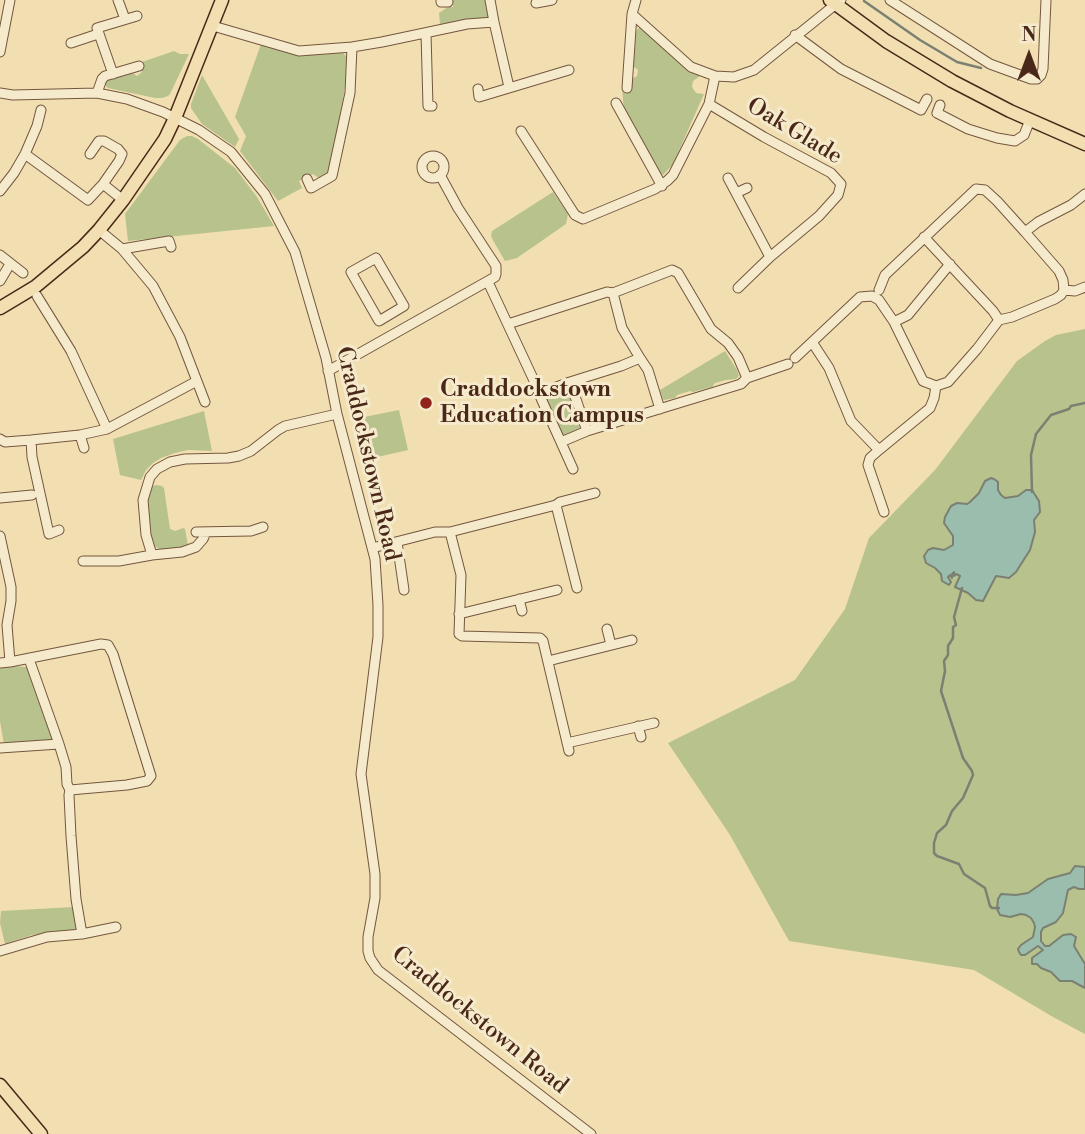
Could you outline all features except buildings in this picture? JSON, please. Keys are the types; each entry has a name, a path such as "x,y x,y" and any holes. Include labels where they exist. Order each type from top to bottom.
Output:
{"main road":[{"path":"0,308 35,287 83,247 123,200 165,139 222,0"},
{"path":"836,2 886,41 952,81 1085,144"},
{"path":"0,1085 41,1134"}],"street":[{"path":"0,52 10,0"},
{"path":"118,0 125,19"},
{"path":"490,0 509,87"},
{"path":"536,3 552,0"},
{"path":"627,88 632,14 636,0"},
{"path":"890,0 990,64 1037,79 1043,69 1046,0"},
{"name":"Oak Glade","path":"715,76 734,76 754,70 836,2"},
{"path":"521,131 579,218 588,217 662,186 673,175 709,104 715,76 691,67 632,14"},
{"path":"113,74 97,28 137,16"},
{"path":"213,26 299,51 352,47 467,24 494,22"},
{"path":"426,33 428,106 432,106"},
{"path":"71,43 98,34"},
{"path":"795,36 841,69 921,110 926,99"},
{"path":"307,179 311,188 332,176 350,93 352,47"},
{"path":"97,93 105,76 139,66"},
{"path":"478,89 479,97 569,70"},
{"name":"Craddockstown Road","path":"0,93 97,93 127,99 163,112 199,130 231,152 265,194 295,253 328,371 377,575 378,637 361,774 375,874 375,898 368,937 370,958 378,970 590,1134"},
{"path":"616,103 662,186"},
{"name":"Oak Glade","path":"709,104 831,173 841,184 838,195 819,216 737,288"},
{"path":"940,105 937,113 968,129 1015,141 1024,135 1030,120"},
{"path":"0,191 25,154 41,110"},
{"path":"25,154 88,201 103,184 122,154 104,141 99,141 90,154"},
{"path":"328,371 495,277 496,265 458,208 440,175"},
{"path":"728,178 770,257"},
{"path":"103,184 123,200"},
{"path":"736,193 747,188"},
{"path":"561,442 587,431 741,384 747,378 791,361 860,297 866,295 879,300 894,322 923,381 936,386 948,382 999,320 1055,299 1064,289 1059,271 997,201 985,190 976,189 885,275 879,290"},
{"path":"1024,232 1085,194"},
{"path":"99,230 122,249 153,286 180,337 205,402"},
{"path":"924,237 999,320"},
{"path":"122,249 170,244"},
{"path":"0,255 23,273"},
{"path":"376,258 404,306 391,314 379,321 351,272 376,258"},
{"path":"0,281 10,264"},
{"path":"894,322 908,315 950,264"},
{"path":"508,324 607,292 613,293 672,270 678,274 711,329 728,343 738,357 747,378"},
{"path":"488,282 541,391 640,358"},
{"path":"1064,289 1075,291 1085,288"},
{"path":"613,293 622,328 648,370 660,409"},
{"path":"37,296 71,351 107,429"},
{"path":"391,314 401,331"},
{"path":"812,342 829,368 851,421 878,450"},
{"path":"0,439 5,442 31,440 107,429 197,381"},
{"path":"570,382 587,431"},
{"path":"884,512 868,465 870,458 930,408 936,386"},
{"path":"541,391 540,396 573,468"},
{"path":"152,555 146,535 143,500 150,477 157,469 170,462 185,459 239,456 251,452 285,426 337,414"},
{"path":"80,435 84,448"},
{"path":"31,440 32,457 49,534 59,530"},
{"path":"372,548 435,532 450,532 595,493"},
{"path":"0,498 32,495"},
{"path":"556,505 577,588"},
{"path":"83,561 119,561 182,552 196,547 203,539 201,532 251,531 263,527"},
{"path":"450,532 461,575 458,631 461,636 540,638 543,641 568,747 654,723"},
{"path":"0,536 11,587 5,662 101,644 108,645 151,776 147,781 127,785 70,790"},
{"path":"397,542 404,590"},
{"path":"459,614 557,590"},
{"path":"519,599 522,611"},
{"path":"607,629 611,645"},
{"path":"548,661 632,640"},
{"path":"29,659 59,744 70,790 71,836 82,934"},
{"path":"638,726 641,737"},
{"path":"0,748 59,744"},
{"path":"0,950 47,937 116,928"}],"green space":[{"path":"452,0 488,0 490,17 487,20 440,24 439,13 453,7"},
{"path":"644,28 690,71 700,76 693,81 692,87 696,93 704,94 673,164 660,176 624,110 622,89 637,76 638,70 632,62 635,32"},
{"path":"261,44 342,52 348,58 329,174 320,179 313,174 299,181 302,188 278,201 240,151 246,136 235,117"},
{"path":"174,51 189,54 168,96 155,98 108,88 105,85 108,79 131,72 137,76 142,72 139,63"},
{"path":"202,75 239,139 235,147 202,124 191,108"},
{"path":"187,136 198,139 235,168 274,226 128,241 125,214 180,140"},
{"path":"553,192 568,214 566,224 517,258 505,261 491,236 492,231"},
{"path":"1085,329 1085,1034 974,970 789,941 730,835 668,743 795,680 845,609 869,538 935,470 1017,361 1056,335"},
{"path":"725,351 737,370 739,376 736,379 715,383 712,387 690,391 675,398 663,399 660,390"},
{"path":"569,392 580,429 565,436 561,433 545,396"},
{"path":"399,410 408,450 373,458 364,417"},
{"path":"204,411 212,451 188,450 161,458 146,470 141,480 120,475 113,439"},
{"path":"156,485 164,488 170,529 185,529 188,545 185,547 161,550 154,546 151,540 146,505 150,487"},
{"path":"27,667 53,741 4,745 0,721 0,668"},
{"path":"74,907 76,930 32,935 5,944 0,923 1,911"}],"shaded area":[{"path":"991,478 998,482 998,490 1005,498 1032,490 1039,501 1040,512 1034,520 1035,532 1030,550 1016,572 1009,578 996,576 983,601 976,600 955,587 960,576 954,576 954,572 952,578 950,575 948,577 951,582 949,585 942,581 941,574 926,563 924,556 933,548 944,550 953,545 953,536 944,523 951,506 970,502 985,481"},
{"path":"1075,866 1085,867 1085,889 1074,887 1068,890 1063,913 1056,922 1043,928 1041,941 1045,946 1049,946 1063,935 1071,934 1076,937 1074,946 1085,964 1085,988 1072,981 1060,981 1051,972 1032,964 1032,958 1043,950 1038,946 1021,955 1018,949 1033,937 1034,923 1026,915 1000,915 997,909 1001,894 1028,893 1048,879 1070,873"}],"waterway":[{"path":"864,1 957,62 981,68"},
{"path":"1032,492 1031,455 1036,434 1051,415 1085,403"},
{"path":"962,588 954,617 956,625 953,627 953,638 944,661 941,691 963,758 973,775 963,798 952,811 946,825 937,833 934,853 959,864 964,874 985,888 990,906 999,908"}],"place":[{"name":"Craddockstown Education Campus","path":"426,403"}]}
